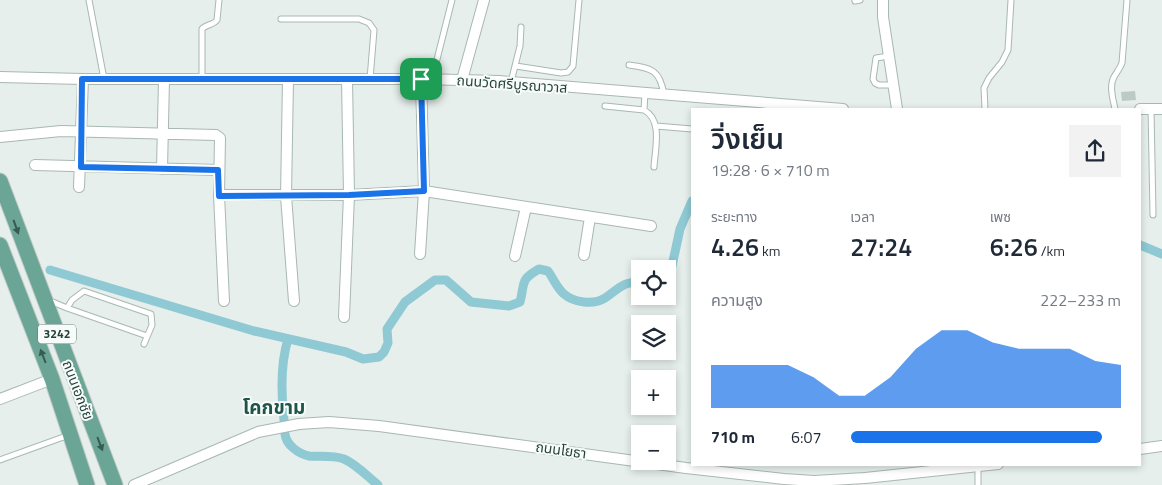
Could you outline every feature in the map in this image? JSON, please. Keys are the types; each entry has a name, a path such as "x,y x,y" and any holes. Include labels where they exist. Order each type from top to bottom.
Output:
{"main road":[{"name":"ถนนเอกชัย","path":"0,181 115,485"},
{"name":"ถนนเอกชัย","path":"0,245 52,379 87,485"}],"street":[{"path":"462,80 484,0"},
{"path":"882,0 897,108"},
{"name":"ถนนวัดศรีบูรณาวาส","path":"0,77 462,80 511,82 830,108"},
{"path":"79,187 82,79"},
{"path":"162,169 164,79"},
{"path":"288,79 286,196 294,301"},
{"path":"420,254 424,191 426,79"},
{"path":"344,317 349,195 347,80"},
{"path":"1141,110 1157,109"},
{"path":"0,137 61,131 218,136 220,138 218,170 224,301"},
{"path":"35,165 218,170"},
{"path":"219,196 349,195 424,191 651,226"},
{"path":"515,256 526,207"},
{"path":"584,255 590,217"},
{"path":"0,399 52,379"},
{"name":"ถนนโยธา","path":"134,485 258,432 299,424 329,422 379,426 686,468 784,479 814,481 865,478 978,466"},
{"path":"1141,449 1162,446"}],"lane":[{"path":"89,0 104,79"},
{"path":"202,79 202,29 216,22 219,0"},
{"path":"426,79 452,0"},
{"path":"516,66 561,73 568,72 573,66 579,0"},
{"path":"985,108 984,88 1008,50 1011,0"},
{"path":"1114,108 1112,85 1122,63 1127,0"},
{"path":"281,19 359,19 369,23 374,30 370,80"},
{"path":"511,82 520,46 521,27"},
{"path":"889,56 876,58 873,79 874,83 879,86 893,85"},
{"path":"629,65 646,67 652,70 660,80 664,95"},
{"path":"644,110 645,93"},
{"path":"605,106 644,110 650,113 654,118 656,126 654,167"},
{"path":"1153,215 1157,109"},
{"path":"656,126 691,129"},
{"path":"67,308 72,300 84,291 151,314 152,325 144,344"},
{"path":"43,298 147,336"},
{"path":"0,460 69,434"},
{"path":"978,466 978,485"}],"building":[{"path":"1135,91 1136,100 1122,101 1121,92"}],"waterway":[{"path":"673,260 680,229 691,203"},
{"path":"1141,245 1162,254"},
{"path":"50,270 254,331 346,352 363,359 379,357 384,352 388,343 387,329 405,302 435,280 446,280 471,302 509,306 520,302 524,282 539,269 548,271 557,286 568,297 584,302 595,302 605,298 624,285 631,283"},
{"path":"284,420 282,379 288,339"},
{"path":"285,434 290,445 301,453 309,456 344,459 357,467 378,485"}],"district":[{"name":"โคกขาม","path":"274,407"}],"route":[{"path":"82,79 421,79 424,191 349,195 219,196 218,170 81,167 82,79"}]}
